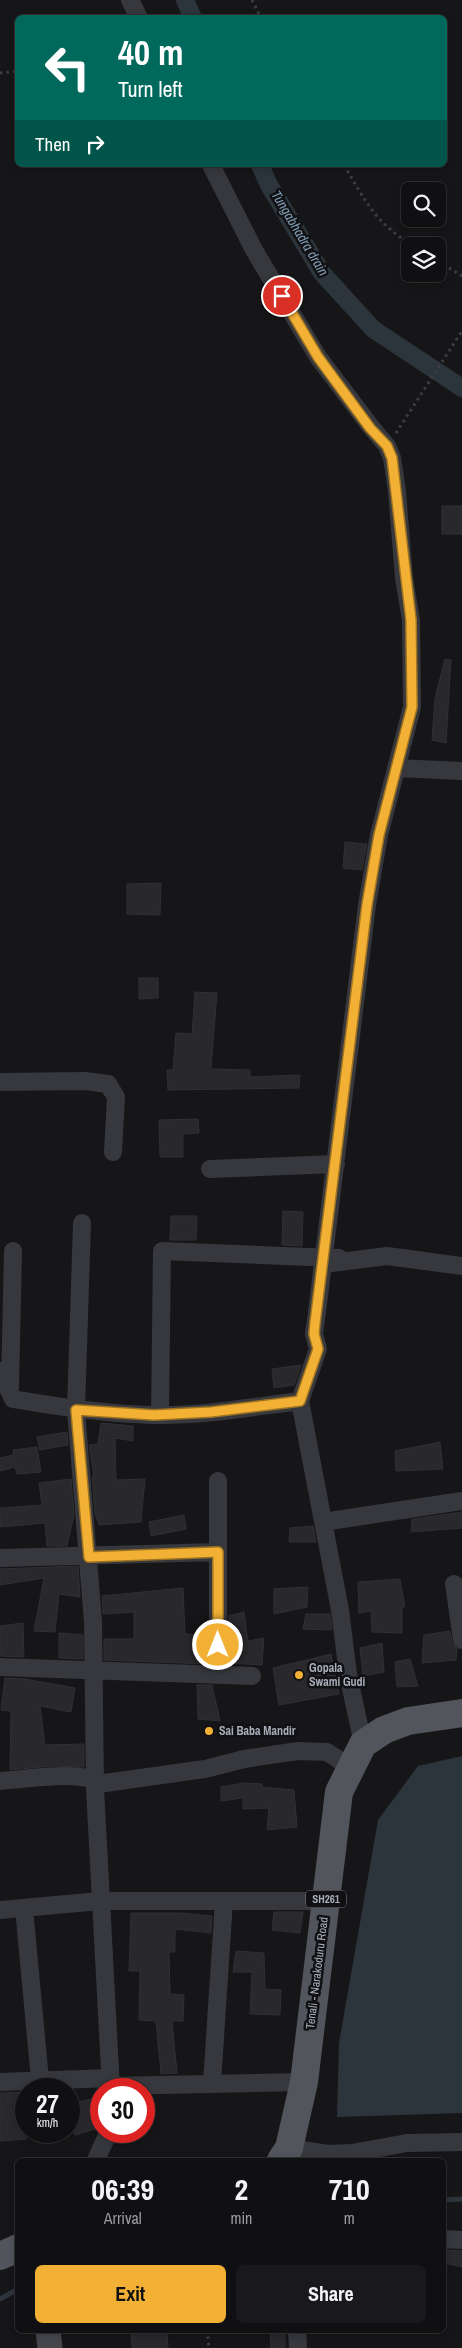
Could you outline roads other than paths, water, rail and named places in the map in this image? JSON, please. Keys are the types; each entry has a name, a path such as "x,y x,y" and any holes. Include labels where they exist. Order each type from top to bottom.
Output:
{"main road":[{"path":"357,1755 384,1730 408,1721 462,1713"},
{"name":"Tenali - Narakoduru Road","path":"285,2154 304,2082 339,1792 357,1755"},
{"path":"0,2256 15,2249"},
{"path":"48,2333 50,2348"}],"street":[{"path":"130,0 138,15"},
{"path":"0,1781 65,1776 94,1778 105,1783 205,1769 244,1758 298,1751 357,1755 340,1610 300,1401 318,1349 314,1334 367,905 379,835 412,707 411,620 392,458 387,446 370,428 318,357 254,250 212,167"},
{"path":"396,768 462,771"},
{"path":"0,1082 85,1081 108,1084 116,1097 113,1152"},
{"path":"210,1169 336,1164"},
{"path":"82,1223 76,1410 94,1622 94,1778 111,2078"},
{"path":"160,1414 162,1250 324,1260 403,1257 462,1266"},
{"path":"7,1398 13,1251"},
{"path":"0,1371 7,1398"},
{"path":"7,1398 76,1410 160,1414 211,1412 300,1401"},
{"path":"218,1481 218,1675"},
{"path":"323,1522 462,1501"},
{"path":"0,1558 218,1552"},
{"path":"454,1584 462,1640"},
{"path":"0,1667 252,1676"},
{"path":"0,1910 100,1901 326,1901"},
{"path":"212,2084 224,1901"},
{"path":"24,1908 40,2078"},
{"path":"0,2082 15,2081"},
{"path":"155,2084 304,2082"},
{"path":"285,2154 352,2153 407,2143 462,2142"},
{"path":"97,2158 104,2143"},
{"path":"446,2239 462,2240"},
{"path":"297,2333 298,2348"}],"waterway":[{"name":"Tungabhadra drain","path":"185,0 192,15"},
{"name":"Tungabhadra drain","path":"261,167 269,185 322,273 373,329 462,388"},
{"path":"446,2200 462,2199"},
{"path":"0,2299 15,2291"}],"place":[{"name":"Gopala Swami Gudi","path":"299,1675"},
{"name":"Sai Baba Mandir","path":"209,1731"}]}
